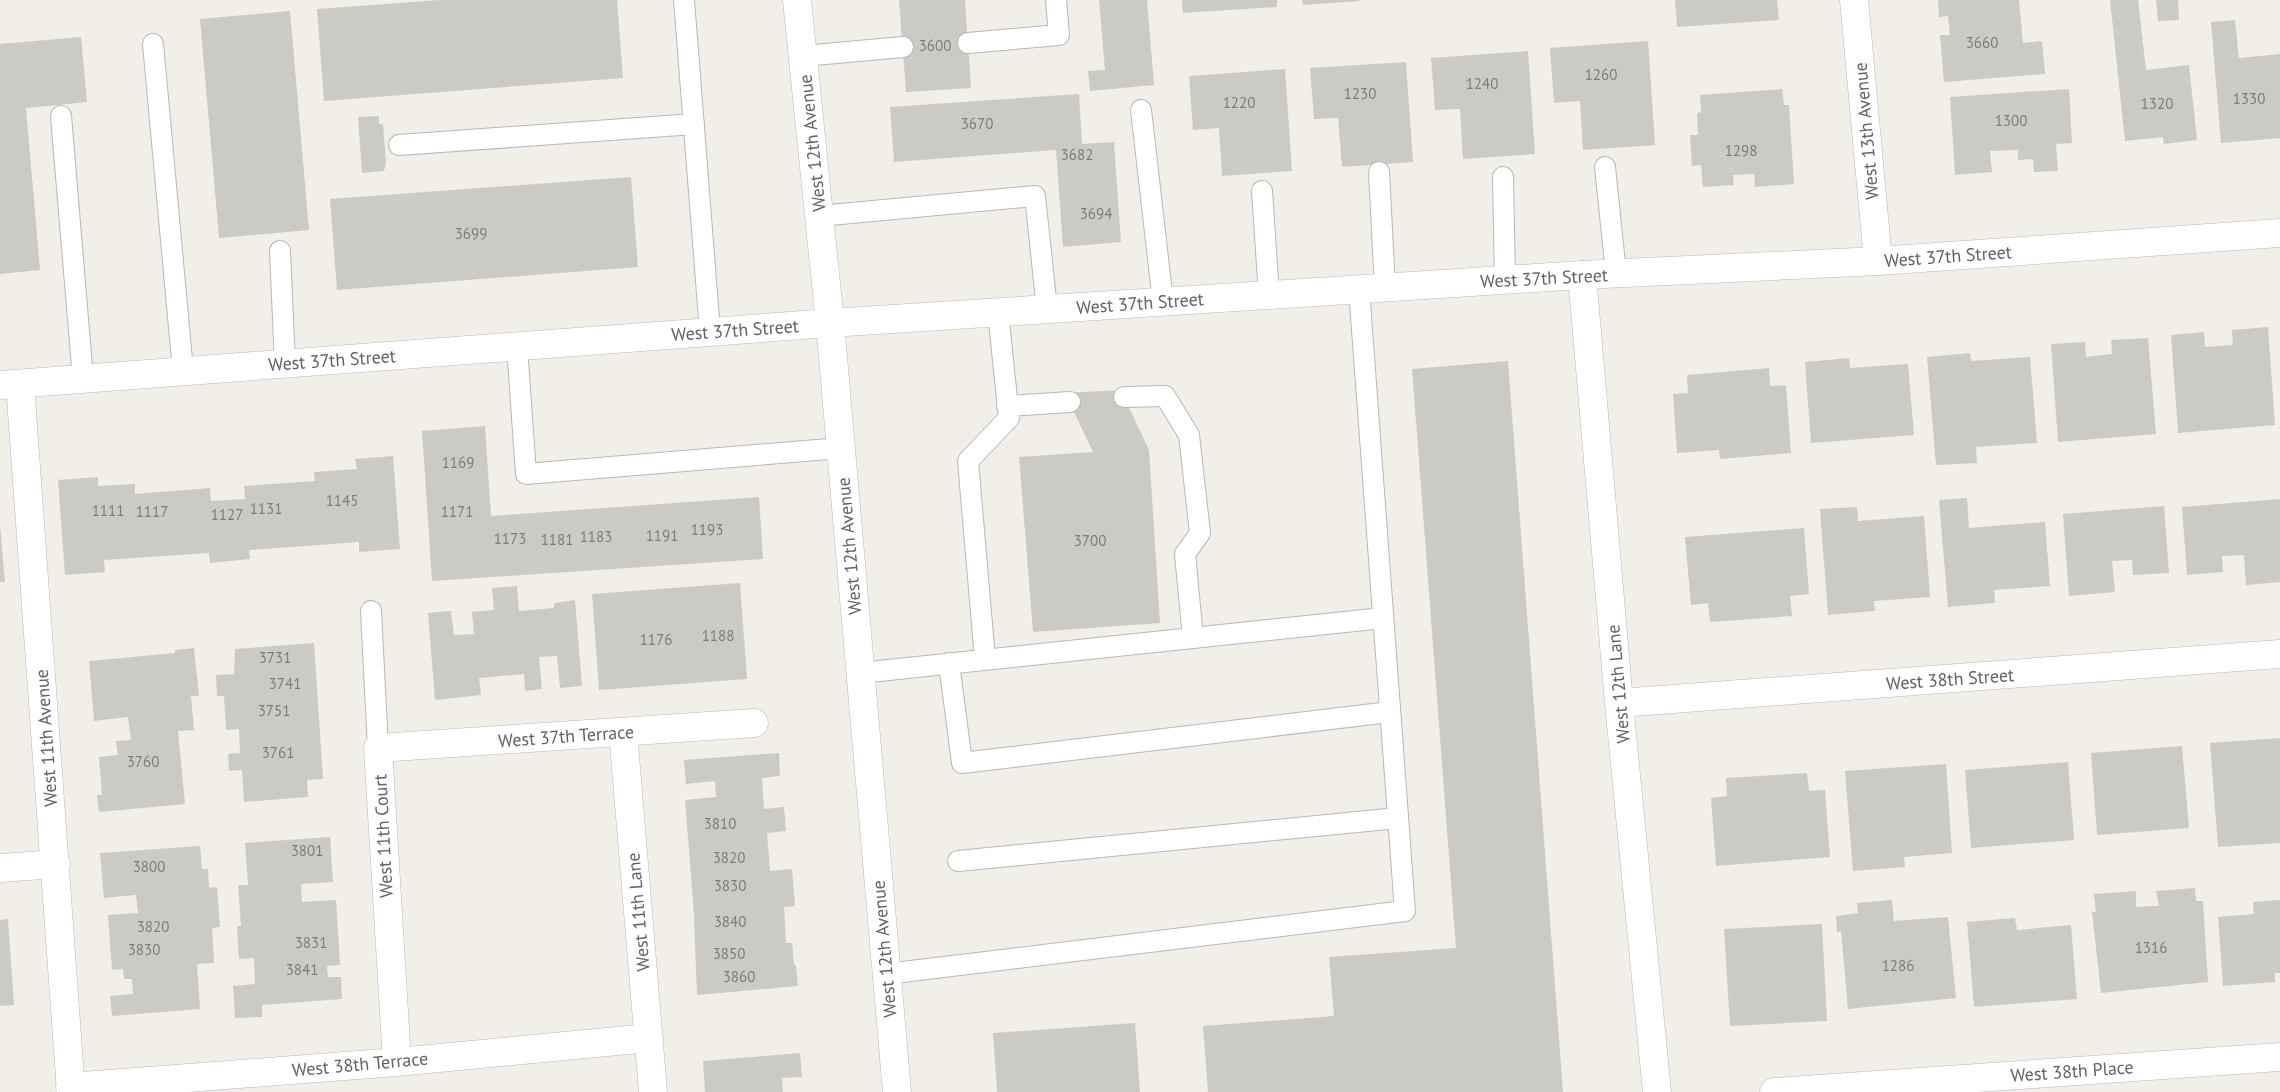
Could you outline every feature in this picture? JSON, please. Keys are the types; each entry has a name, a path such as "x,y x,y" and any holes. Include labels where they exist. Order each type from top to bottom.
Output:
{"street":[{"name":"West 12th Avenue","path":"797,0 830,323 897,1092"},
{"name":"West 13th Avenue","path":"1854,0 1878,261"},
{"name":"West 37th Street","path":"10,384 830,323 1582,275 1878,261 2280,233"},
{"name":"West 12th Lane","path":"1582,275 1619,703 1657,1092"},
{"name":"West 11th Avenue","path":"10,384 56,864 70,1089"},
{"name":"West 38th Street","path":"1619,703 2280,654"},
{"name":"West 37th Terrace","path":"378,748 754,723"},
{"name":"West 11th Lane","path":"623,732 653,1092"},
{"name":"West 11th Court","path":"378,748 396,1062"},
{"path":"0,868 56,864"},
{"name":"West 38th Terrace","path":"70,1089 396,1062 649,1038"},
{"name":"West 38th Place","path":"1774,1092 2280,1057"}],"lane":[{"path":"684,0 710,332"},
{"path":"968,43 1059,35 1056,0"},
{"path":"153,44 183,371"},
{"path":"803,56 903,47"},
{"path":"1142,110 1163,302"},
{"path":"61,116 83,379"},
{"path":"399,145 694,124"},
{"path":"1606,167 1616,274"},
{"path":"886,974 1405,911 1383,618 1372,288 1379,172"},
{"path":"1503,177 1505,280"},
{"path":"1262,191 1269,295"},
{"path":"819,216 1035,196 1047,309"},
{"path":"280,251 285,364"},
{"path":"985,659 968,460 1009,418 998,312"},
{"path":"517,346 526,474 841,448"},
{"path":"1124,398 1165,396 1189,435 1200,533 1185,554 1193,638"},
{"path":"1007,406 1070,402"},
{"name":"West 11th Court","path":"371,611 378,748"},
{"path":"860,672 1383,618"},
{"path":"949,663 962,763 1390,712"},
{"path":"958,861 1398,818"}],"building":[{"path":"440,0 617,0 623,78 324,101 317,9"},
{"path":"899,0 965,0 971,88 906,92"},
{"path":"1099,0 1147,0 1154,85 1090,91 1088,71 1105,70"},
{"path":"1182,0 1277,0 1277,7 1183,13"},
{"path":"1302,0 1359,0 1359,1 1303,5"},
{"path":"1675,0 1777,0 1779,20 1677,27"},
{"path":"1938,0 2019,0 2023,43 2042,41 2045,74 1944,82 1940,35 1950,35 1948,16 1939,17"},
{"path":"2110,0 2138,0 2146,70 2189,65 2197,140 2164,144 2163,137 2125,141"},
{"path":"2156,0 2178,0 2179,20 2158,21"},
{"path":"290,11 309,230 219,238 200,19"},
{"path":"2235,20 2239,58 2280,54 2280,138 2221,143 2211,22"},
{"path":"81,37 87,102 26,108 40,270 0,274 0,44"},
{"path":"1648,41 1655,145 1583,150 1580,101 1554,103 1550,48"},
{"path":"1528,51 1535,154 1463,159 1460,109 1435,110 1431,58"},
{"path":"1406,62 1413,162 1342,167 1338,118 1314,119 1310,68"},
{"path":"1285,69 1292,171 1222,176 1219,128 1193,130 1189,76"},
{"path":"1782,89 1784,105 1789,105 1794,184 1755,187 1754,174 1733,175 1734,185 1703,187 1701,165 1692,166 1690,135 1698,135 1697,113 1701,112 1700,95"},
{"path":"2069,89 2072,143 2056,144 2058,171 2034,172 2033,159 2018,160 2018,150 1990,151 1992,172 1955,175 1950,97"},
{"path":"1079,94 1082,144 1114,142 1121,242 1063,247 1056,150 894,162 890,107"},
{"path":"379,116 379,124 383,124 386,163 384,171 362,173 358,117"},
{"path":"631,177 638,267 337,290 330,199"},
{"path":"2268,327 2275,425 2178,433 2171,335 2204,332 2205,347 2233,345 2232,330"},
{"path":"2148,338 2156,434 2058,442 2051,344 2085,342 2086,357 2112,354 2111,340"},
{"path":"1970,353 1971,361 2030,357 2037,443 1976,447 1977,463 1936,465 1927,357"},
{"path":"1849,358 1850,368 1908,364 1914,435 1811,443 1805,362"},
{"path":"1508,361 1563,1092 1208,1092 1203,1026 1334,1016 1329,957 1456,948 1412,369"},
{"path":"1769,368 1770,386 1786,385 1791,453 1720,459 1719,450 1677,453 1673,394 1688,393 1687,375"},
{"path":"1121,390 1149,450 1160,623 1033,632 1019,457 1093,452 1065,393"},
{"path":"485,426 491,516 759,497 763,559 432,581 422,431"},
{"path":"393,456 400,549 359,552 359,542 249,550 250,559 210,563 209,553 104,560 105,572 65,575 58,480 98,477 98,486 135,484 135,494 210,488 211,501 245,499 244,486 315,481 314,472 357,469 355,459"},
{"path":"1967,498 1969,528 2045,522 2050,586 1994,590 1995,603 1948,607 1939,500"},
{"path":"2280,499 2280,582 2246,585 2244,555 2222,556 2223,572 2187,575 2182,507"},
{"path":"2164,506 2169,573 2133,575 2132,560 2112,561 2115,592 2069,596 2063,514"},
{"path":"1857,507 1858,521 1924,516 1930,597 1874,601 1875,611 1828,615 1820,509"},
{"path":"0,524 5,582 0,582"},
{"path":"1804,528 1809,594 1790,596 1792,616 1710,622 1708,603 1691,605 1685,537"},
{"path":"740,583 747,679 599,690 592,594"},
{"path":"517,586 519,611 554,608 554,603 575,600 582,686 560,688 557,656 539,657 542,689 525,691 524,674 479,678 481,695 435,700 428,613 451,611 454,635 474,634 472,612 494,610 492,588"},
{"path":"314,643 323,779 307,780 308,797 244,802 242,770 229,771 228,754 240,753 239,729 226,730 224,696 217,696 216,675 234,674 235,649"},
{"path":"194,648 199,696 191,696 194,730 178,731 185,804 99,812 97,795 102,795 99,757 118,755 116,741 131,740 128,717 94,721 89,661 175,653 175,650"},
{"path":"2280,738 2280,843 2218,847 2210,743"},
{"path":"2182,746 2189,828 2097,835 2091,753"},
{"path":"779,753 780,776 762,778 764,809 784,807 786,831 767,833 770,871 792,869 795,906 784,907 786,943 792,943 798,986 697,995 694,914 685,800 716,797 715,781 686,784 684,760"},
{"path":"2068,762 2074,840 1971,848 1965,770"},
{"path":"1946,764 1952,853 1904,857 1905,867 1853,871 1845,771"},
{"path":"1807,773 1809,791 1825,790 1830,857 1716,866 1711,798 1727,796 1726,778"},
{"path":"330,837 333,882 301,884 302,902 336,900 340,965 327,966 328,977 341,977 342,999 262,1005 262,1017 235,1018 233,986 255,984 254,958 239,959 237,926 241,926 238,885 248,885 245,843"},
{"path":"200,846 202,869 208,869 209,888 217,887 220,927 212,928 214,963 197,964 200,1009 112,1016 110,996 133,994 132,979 124,979 123,969 112,970 108,915 138,913 136,895 104,898 100,853"},
{"path":"2195,888 2196,901 2203,901 2208,982 2101,993 2092,912 2096,912 2094,894 2136,891 2136,907 2159,906 2156,891"},
{"path":"1892,900 1894,921 1948,917 1956,998 1848,1009 1841,931 1837,932 1836,916 1858,913 1857,903"},
{"path":"2280,900 2280,973 2275,973 2275,982 2223,986 2218,917 2254,914 2253,902"},
{"path":"2015,918 2017,930 2071,925 2077,999 1974,1007 1967,922"},
{"path":"8,919 14,1005 0,1006 0,920"},
{"path":"1822,924 1827,1021 1730,1026 1724,929"},
{"path":"1135,1023 1140,1092 997,1092 993,1033"},
{"path":"800,1053 802,1077 782,1078 783,1092 705,1092 703,1061"}]}
